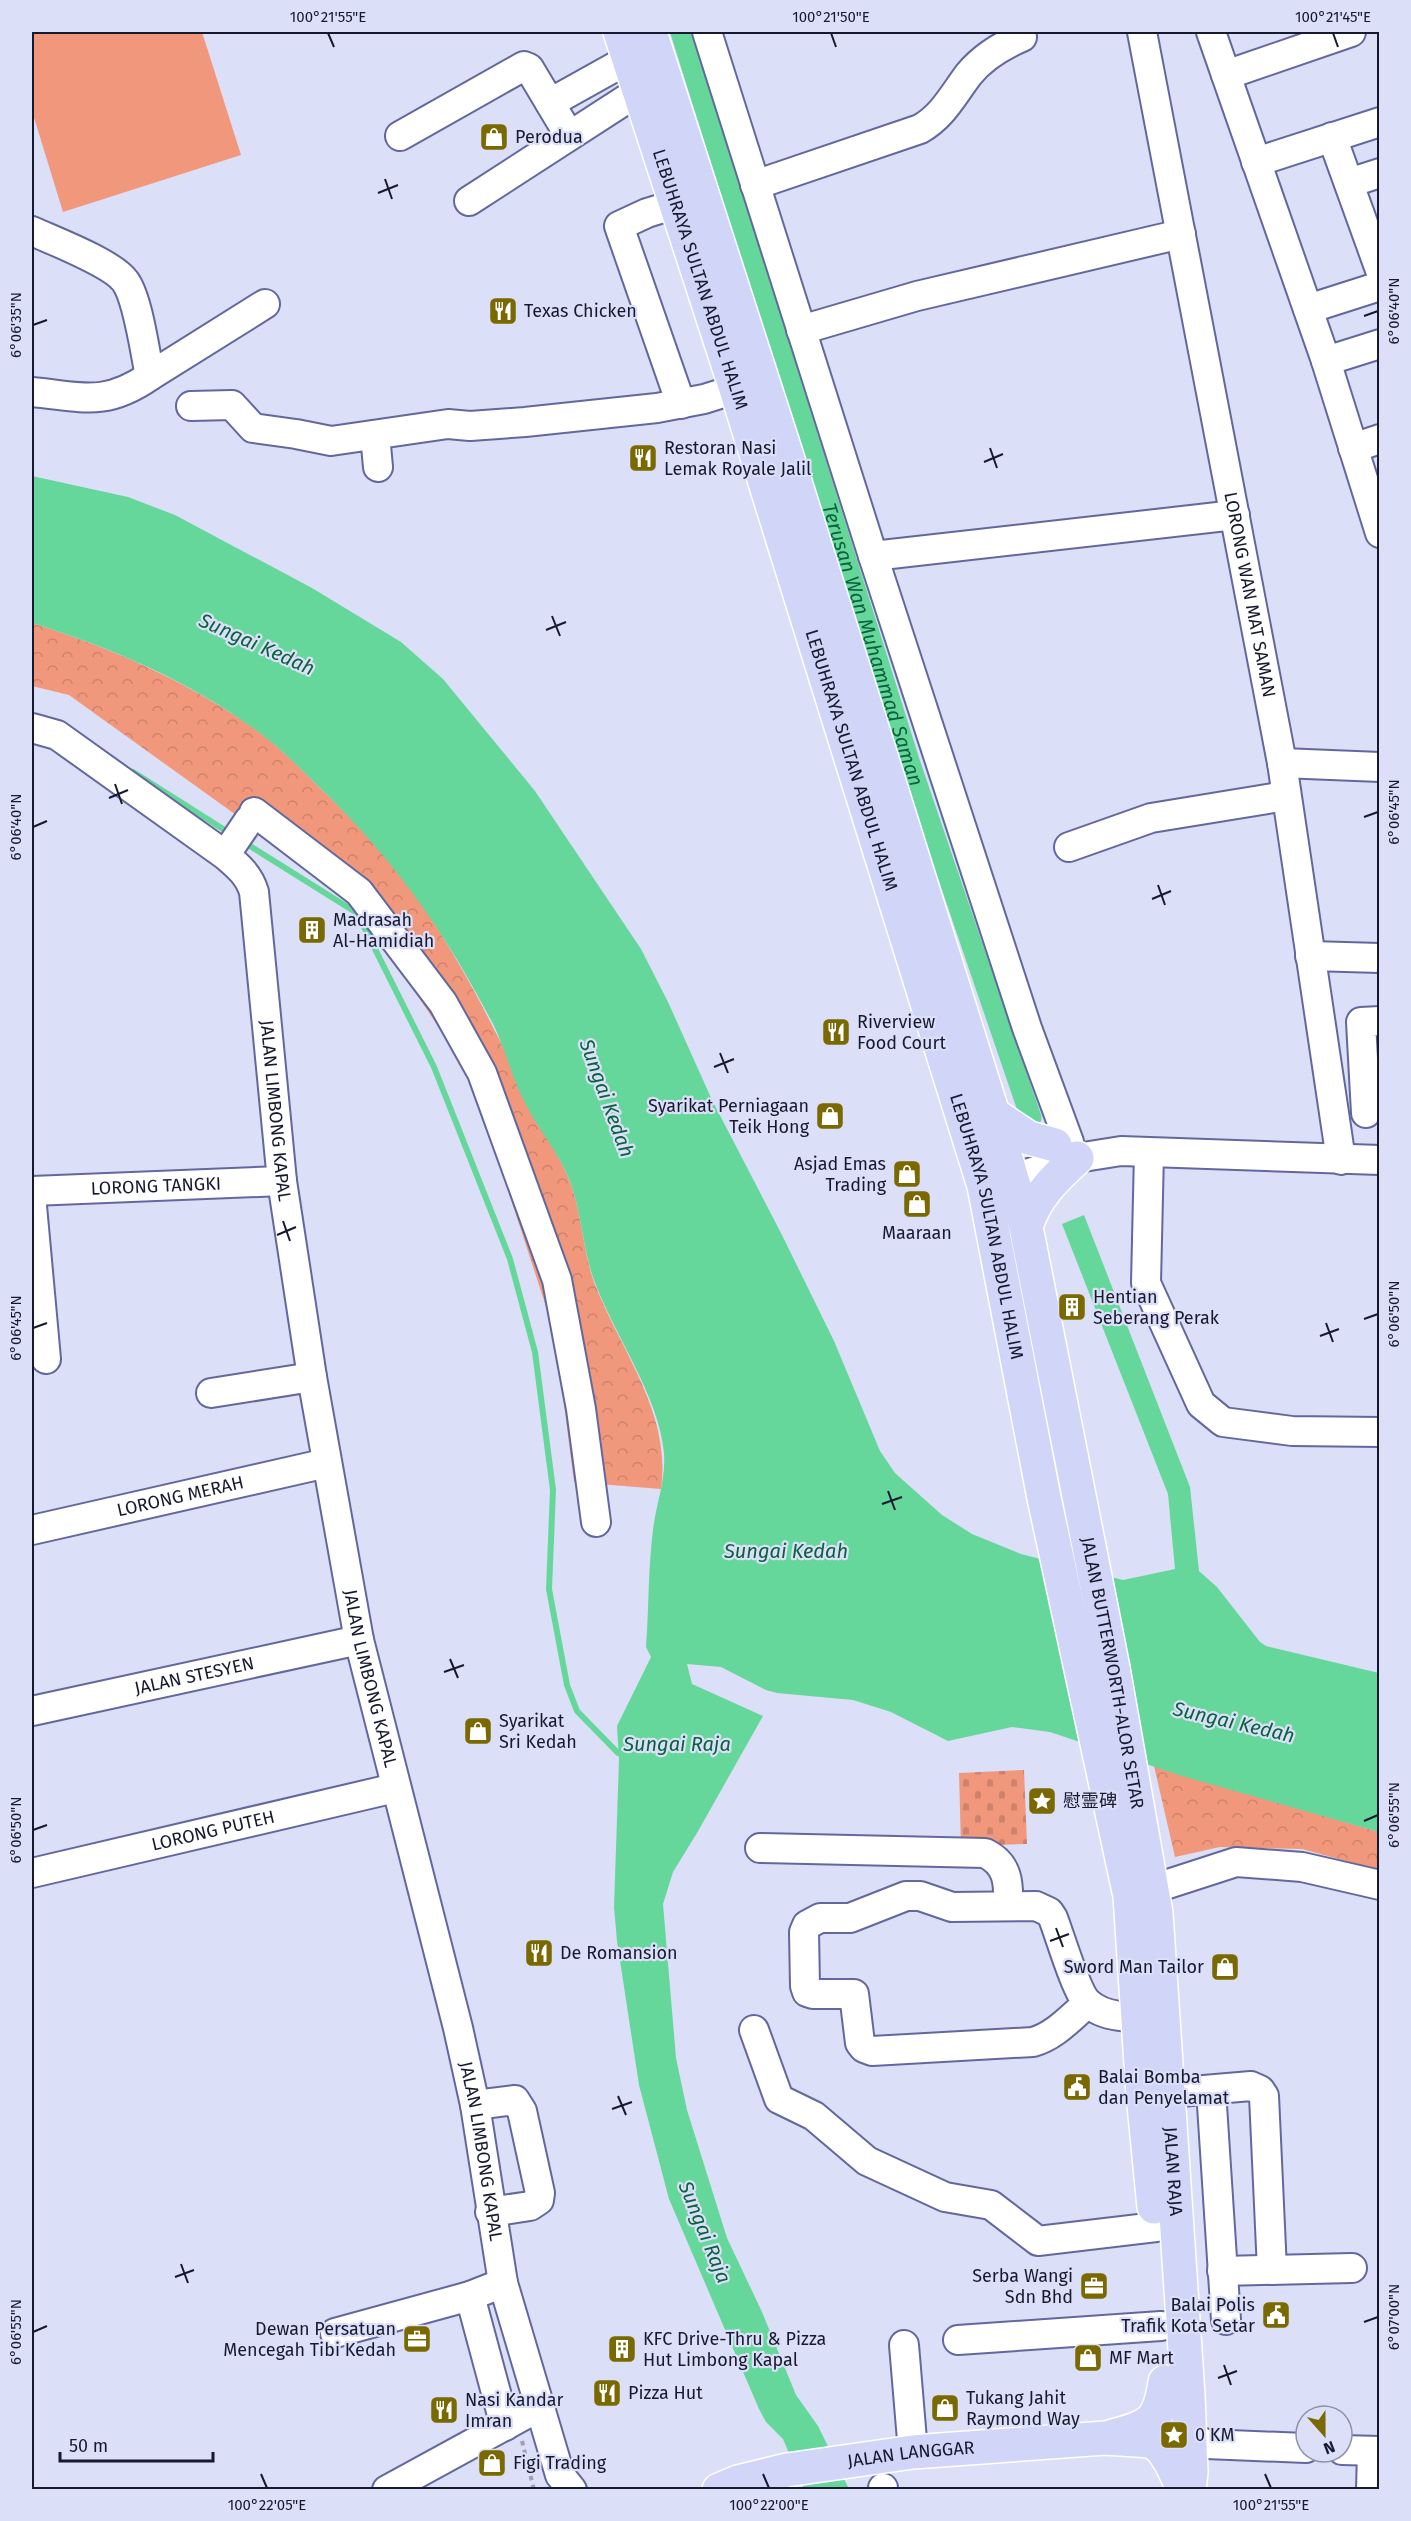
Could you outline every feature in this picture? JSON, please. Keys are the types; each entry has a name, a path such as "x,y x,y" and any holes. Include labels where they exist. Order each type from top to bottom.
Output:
{"main road":[{"name":"LEBUHRAYA SULTAN ABDUL HALIM","path":"650,32 785,450 993,1114 996,1173 1044,1498"},
{"name":"LEBUHRAYA SULTAN ABDUL HALIM","path":"625,45 736,389 996,1173 1026,1227 1077,1491"},
{"path":"993,1114 1029,1138 1067,1148 1058,1176 1037,1199 1026,1227"},
{"name":"JALAN BUTTERWORTH-ALOR SETAR","path":"1077,1491 1134,1857"},
{"name":"JALAN BUTTERWORTH-ALOR SETAR","path":"1044,1498 1134,1857"},
{"name":"JALAN RAJA","path":"1134,1857 1141,1893 1151,2016 1176,2443 1189,2490"},
{"name":"JALAN RAJA","path":"1156,2094 1156,2227 1165,2382"},
{"path":"1165,2382 1171,2404 1176,2443"},
{"name":"JALAN LANGGAR","path":"1105,2438 1144,2427 1152,2421 1162,2402 1165,2382"},
{"name":"JALAN LANGGAR","path":"733,2487 787,2470 913,2452 1105,2438 1176,2443"},
{"name":"JALAN RAJA","path":"1176,2443 1172,2463 1184,2490"}],"street":[{"path":"707,32 873,556 1067,1148"},
{"name":"LORONG WAN MAT SAMAN","path":"1142,32 1282,763 1341,1160"},
{"path":"1211,32 1326,362 1380,533"},
{"path":"1226,75 1351,32"},
{"path":"755,185 920,129 942,114 981,61 1022,37"},
{"path":"550,104 625,45"},
{"path":"400,136 521,67 529,68 569,135"},
{"path":"469,201 639,91"},
{"path":"1256,162 1380,122"},
{"path":"1332,137 1377,253"},
{"path":"1349,183 1380,173"},
{"path":"676,204 647,213 619,226 681,404"},
{"path":"32,231 114,270 125,281 132,295 150,376"},
{"path":"801,330 917,296 1181,234"},
{"path":"1308,309 1380,286"},
{"path":"32,392 107,397 129,390 265,304"},
{"path":"1326,362 1380,344"},
{"path":"192,406 232,405 253,428 331,441 448,424 470,426 525,422 681,404 736,389"},
{"path":"375,435 378,466"},
{"path":"1353,448 1380,439"},
{"path":"873,556 1235,515"},
{"path":"32,728 57,735 225,855 237,859 252,816 359,892 443,1003 482,1073 557,1281 581,1409 596,1522"},
{"path":"1282,763 1380,767"},
{"path":"1069,847 1151,818 1286,796"},
{"name":"JALAN LIMBONG KAPAL","path":"237,859 254,892 282,1181 312,1377 359,1640 458,2028 475,2105 490,2212 507,2263 520,2418 564,2485"},
{"path":"1310,956 1380,958"},
{"path":"1325,1045 1371,1032 1366,1113"},
{"path":"996,1173 1045,1167 1067,1148 1380,1160"},
{"path":"1135,1152 1146,1283 1201,1404 1223,1422 1292,1431 1380,1432"},
{"name":"LORONG TANGKI","path":"32,1191 282,1181"},
{"path":"32,1206 46,1359"},
{"path":"211,1393 312,1377"},
{"name":"LORONG MERAH","path":"32,1530 327,1463"},
{"name":"JALAN STESYEN","path":"32,1711 359,1640"},
{"name":"LORONG PUTEH","path":"32,1873 395,1788"},
{"path":"760,1848 985,1853 998,1861 1007,1875 1008,1906"},
{"path":"1141,1893 1236,1862 1302,1867 1380,1885"},
{"path":"1088,2003 1049,2036 1033,2042 872,2051 864,2048 860,2043 854,1994 807,1992 804,1932 813,1921 820,1918 850,1918 906,1896 921,1896 952,1907 1036,1906 1049,1912 1088,2003 1104,2012 1151,2016"},
{"path":"754,2030 779,2099 814,2116 867,2161 945,2198 991,2205 1038,2241 1156,2227"},
{"path":"1156,2094 1251,2086 1260,2090 1264,2096 1272,2270"},
{"path":"1211,2090 1226,2320"},
{"path":"475,2105 515,2100 522,2111 540,2193 539,2200 530,2206 490,2212"},
{"path":"334,2333 470,2296 507,2263"},
{"path":"1222,2271 1352,2268"},
{"path":"387,2490 520,2418 470,2296"},
{"path":"958,2340 1161,2326"},
{"path":"904,2345 913,2452"},
{"path":"1176,2443 1294,2448"},
{"path":"1354,2450 1376,2451 1371,2490"}],"path":[{"path":"520,2418 534,2490"}],"green space":[{"path":"32,32 202,32 241,155 63,212 32,111"},
{"path":"32,623 61,632 146,666 200,694 252,727 279,748 360,827 418,898 472,988 568,1177 594,1282 641,1382 659,1434 662,1461 661,1489 574,1482 555,1334 470,1074 353,899 69,695 32,686"},
{"path":"1154,1766 1379,1832 1379,1870 1302,1849 1220,1847 1175,1857"},
{"path":"1024,1770 1027,1844 961,1846 959,1773"}],"water":[{"name":"Sungai Kedah","path":"32,476 128,497 175,515 312,588 401,642 443,679 535,791 641,949 668,1002 712,1100 834,1341 880,1451 895,1473 942,1515 972,1534 1021,1554 1123,1580 1175,1569 1168,1494 1062,1224 1084,1215 1190,1487 1199,1571 1217,1587 1260,1642 1266,1646 1379,1673 1379,1832 1182,1776 1050,1732 1012,1727 948,1741 891,1712 853,1700 777,1693 766,1690 721,1667 687,1664 692,1684 763,1716 673,1872 663,1904 676,2058 687,2110 727,2238 762,2312 796,2395 818,2426 849,2489 804,2489 783,2439 766,2422 759,2409 669,2199 639,2085 614,1907 619,1760 617,1726 651,1657 646,1647 650,1559 654,1520 664,1473 664,1453 654,1410 594,1280 569,1179 520,1094 498,1035 463,970 407,885 340,808 270,741 228,711 147,666 32,623"}],"waterway":[{"name":"Terusan Wan Muhammad Saman","path":"681,32 909,761 1031,1118"},
{"path":"133,772 231,834"},
{"name":"Sungai Raja","path":"242,841 357,913 434,1067 510,1259 535,1352 553,1490 549,1589 567,1685 577,1711 618,1753 624,1755"}],"place":[{"name":"Perodua","path":"494,137"},
{"name":"Texas Chicken","path":"503,311"},
{"name":"Restoran Nasi Lemak Royale Jalil","path":"643,458"},
{"name":"Madrasah Al-Hamidiah","path":"312,930"},
{"name":"Riverview Food Court","path":"836,1032"},
{"name":"Syarikat Perniagaan Teik Hong","path":"830,1116"},
{"name":"Asjad Emas Trading","path":"907,1174"},
{"name":"Maaraan","path":"917,1204"},
{"name":"Hentian Seberang Perak","path":"1072,1307"},
{"name":"Syarikat Sri Kedah","path":"478,1731"},
{"name":"慰霊碑","path":"1042,1801"},
{"name":"De Romansion","path":"539,1953"},
{"name":"Sword Man Tailor","path":"1225,1967"},
{"name":"Balai Bomba dan Penyelamat","path":"1077,2087"},
{"name":"Serba Wangi Sdn Bhd","path":"1094,2286"},
{"name":"Balai Polis Trafik Kota Setar","path":"1276,2315"},
{"name":"Dewan Persatuan Mencegah Tibi Kedah","path":"417,2339"},
{"name":"KFC Drive-Thru & Pizza Hut Limbong Kapal","path":"622,2349"},
{"name":"MF Mart","path":"1088,2358"},
{"name":"Pizza Hut","path":"607,2393"},
{"name":"Tukang Jahit Raymond Way","path":"945,2408"},
{"name":"Nasi Kandar Imran","path":"444,2410"},
{"name":"0 KM","path":"1174,2435"},
{"name":"Figi Trading","path":"492,2463"}]}
